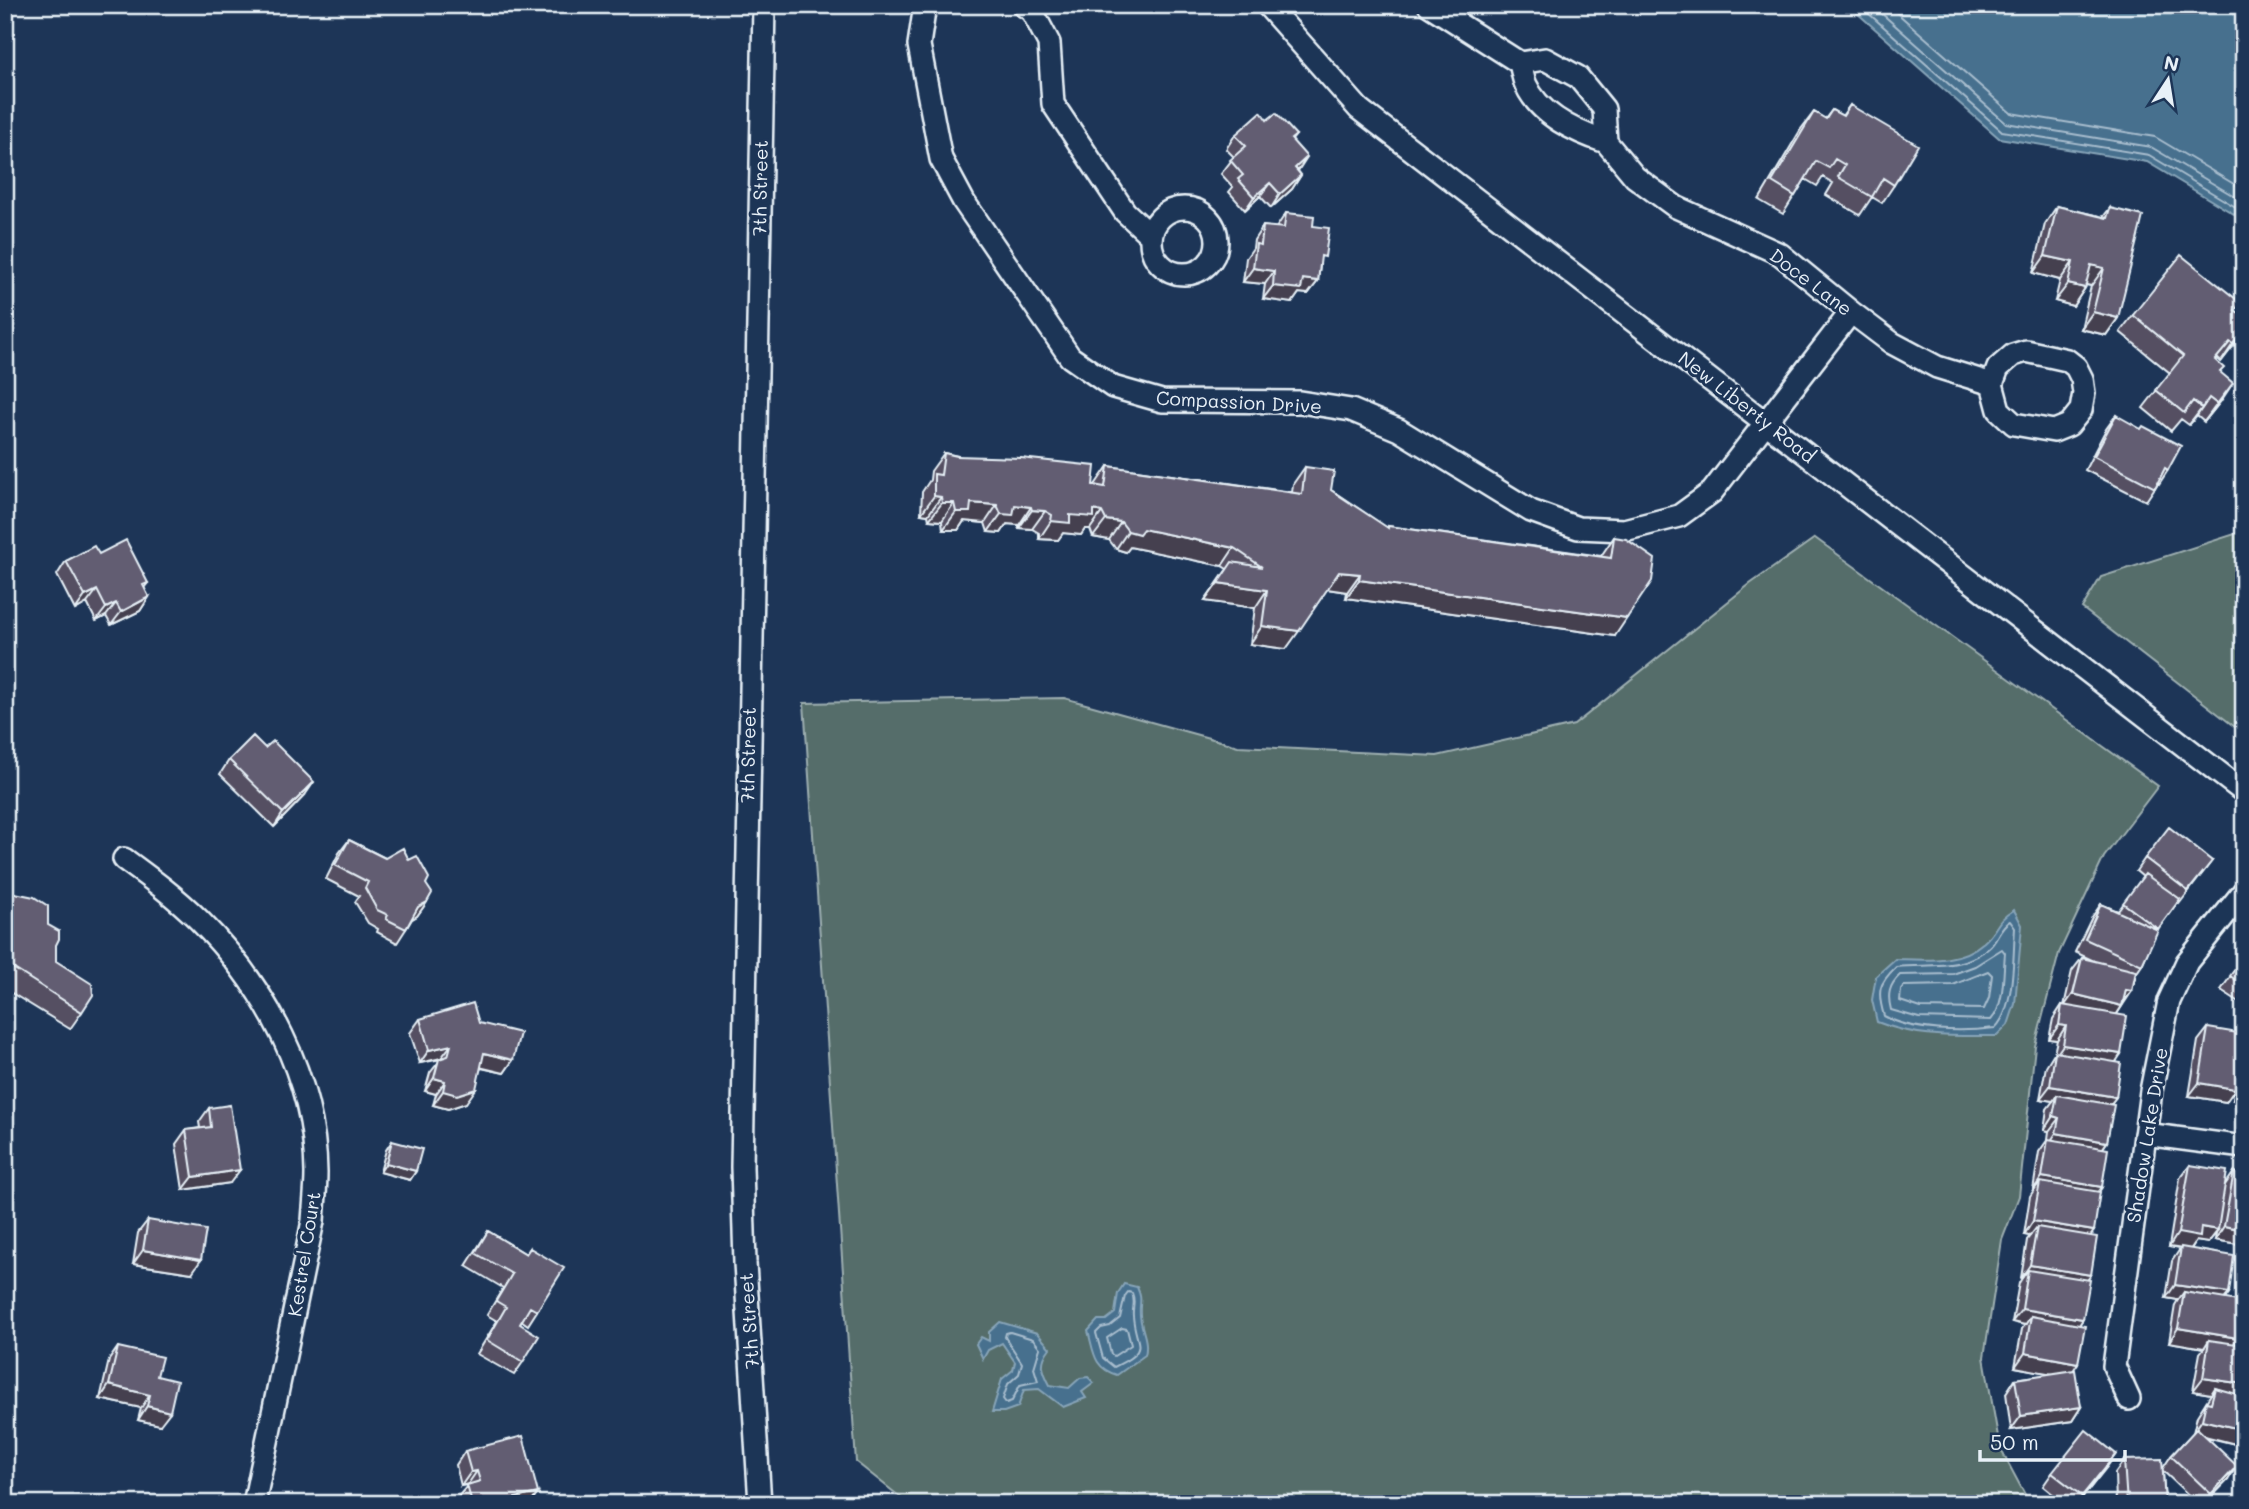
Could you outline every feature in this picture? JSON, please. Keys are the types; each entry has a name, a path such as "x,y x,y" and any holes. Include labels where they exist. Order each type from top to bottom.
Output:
{"street":[{"name":"7th Street","path":"760,1504 741,1167 764,5"},
{"name":"Compassion Drive","path":"925,5 919,45 942,159 964,202 1070,357 1112,387 1161,401 1300,402 1351,410 1399,430 1531,511 1578,528 1624,530 1679,516 1712,492 1851,312"},
{"path":"1023,5 1032,11 1049,43 1053,104 1125,212 1152,236"},
{"name":"New Liberty Road","path":"1267,5 1359,109 2244,792"},
{"path":"1429,5 1520,63 1545,59 1578,77 1604,109 1606,142 1577,133 1547,112 1526,86 1520,63"},
{"name":"Doce Lane","path":"1606,142 1635,177 1676,207 1780,254 1892,343 1937,367 1992,384"},
{"path":"2025,351 2067,360 2076,367 2082,379 2084,393 2081,410 2069,425 2054,431 2014,424 1999,410 1992,384 1998,368 2013,355 2025,351"},
{"name":"Kestrel Court","path":"124,859 198,919 225,948 260,994 281,1032 297,1070 308,1111 316,1174 313,1221 254,1504"},
{"name":"Shadow Lake Drive","path":"2129,1399 2114,1366 2151,1091 2169,1001 2188,962 2244,891"},
{"path":"2145,1134 2244,1147"}],"green space":[{"path":"2244,531 2244,734 2082,608 2101,577"},
{"path":"1815,538 2158,786 2104,857 2059,953 2035,1046 2019,1196 2002,1240 1984,1357 2000,1448 2030,1504 909,1504 856,1462 804,703 1064,698 1238,746 1437,756 1574,725 1750,584"}],"water":[{"path":"1848,5 2244,5 2244,220 2147,162 1999,138"},
{"path":"2014,910 2022,925 2015,1004 2008,1025 1997,1036 1921,1033 1877,1022 1872,1000 1876,976 1895,959 1942,959 1964,954 1984,942 2003,918"},
{"path":"1124,1284 1137,1287 1139,1291 1146,1350 1145,1355 1117,1375 1099,1364 1088,1331 1098,1320 1106,1320 1115,1313 1118,1293"},
{"path":"1000,1322 1037,1333 1050,1348 1043,1366 1050,1385 1069,1388 1080,1378 1088,1377 1094,1383 1082,1392 1086,1398 1063,1407 1039,1389 1024,1390 1018,1407 1004,1412 992,1412 1002,1379 1013,1370 1015,1362 1002,1343 988,1350 983,1359 976,1344 981,1337 989,1341 989,1332"}],"building":[{"path":"1850,105 1918,145 1894,185 1883,178 1872,197 1838,177 1845,165 1835,159 1829,168 1816,161 1795,196 1772,182 1814,112 1826,119 1832,110 1843,116"},
{"path":"1261,112 1267,120 1276,113 1296,135 1291,139 1307,157 1295,168 1301,175 1280,194 1270,183 1254,197 1238,179 1243,175 1230,160 1246,146 1235,135"},
{"path":"2057,206 2107,218 2110,208 2143,216 2118,318 2093,312 2104,268 2091,265 2085,288 2068,284 2073,262 2045,256"},
{"path":"1286,213 1314,216 1313,226 1329,228 1325,257 1321,256 1318,281 1303,279 1301,289 1273,286 1274,271 1253,268 1256,244 1261,245 1263,226 1284,228"},
{"path":"2181,255 2241,303 2235,310 2244,317 2244,331 2233,344 2230,342 2215,360 2224,368 2220,372 2233,383 2217,404 2209,398 2202,408 2193,401 2184,413 2156,390 2183,356 2133,315"},
{"path":"2116,415 2181,446 2155,488 2094,456"},
{"path":"944,453 1095,466 1093,485 1105,487 1108,466 1302,494 1305,467 1334,471 1331,490 1388,528 1611,558 1614,537 1626,539 1655,559 1652,581 1627,618 1359,580 1360,574 1339,572 1299,631 1262,626 1267,590 1218,583 1232,562 1262,567 1234,548 1143,529 1139,534 1128,531 1121,522 1106,520 1102,512 1094,510 1094,517 1070,515 1070,523 1051,521 1052,515 1045,511 1015,505 1013,515 1001,514 997,505 971,503 970,512 956,512 954,503 942,503 941,497 934,496 934,474 941,475"},
{"path":"126,540 148,583 143,585 149,597 121,612 116,603 106,608 97,590 85,596 66,561 94,546 99,554"},
{"path":"253,736 265,748 273,741 314,782 283,813 229,760"},
{"path":"2169,827 2212,861 2188,891 2145,858"},
{"path":"349,840 385,858 403,848 409,860 417,856 429,878 426,884 432,893 427,902 418,907 406,929 386,919 388,915 377,910 365,888 368,882 335,865"},
{"path":"2145,874 2180,899 2158,929 2123,903"},
{"path":"10,892 34,897 48,906 48,925 59,931 56,961 92,984 93,995 82,1012 8,965 8,953 5,953 5,899"},
{"path":"2101,904 2158,930 2142,965 2085,939"},
{"path":"2244,957 2244,985 2230,976"},
{"path":"2082,958 2136,971 2132,991 2126,990 2122,1006 2073,994"},
{"path":"473,1003 479,1023 520,1033 513,1060 484,1053 476,1089 457,1095 443,1091 445,1081 434,1078 439,1059 448,1056 451,1045 429,1050 420,1019"},
{"path":"2062,1005 2127,1016 2121,1054 2063,1045 2066,1026 2059,1025"},
{"path":"2208,1028 2244,1034 2235,1089 2199,1083"},
{"path":"2055,1052 2121,1063 2116,1097 2050,1086"},
{"path":"2057,1095 2114,1105 2107,1142 2056,1133 2059,1118 2053,1116"},
{"path":"230,1105 240,1170 193,1177 186,1130 211,1127 209,1108"},
{"path":"2048,1139 2108,1149 2102,1187 2042,1177"},
{"path":"392,1141 422,1149 416,1171 386,1163"},
{"path":"2190,1165 2227,1171 2218,1230 2201,1227 2200,1237 2178,1233"},
{"path":"2234,1172 2244,1174 2244,1230 2224,1226"},
{"path":"2040,1182 2100,1192 2094,1231 2033,1221"},
{"path":"148,1220 206,1230 201,1260 143,1250"},
{"path":"2037,1227 2097,1237 2091,1275 2030,1265"},
{"path":"488,1231 526,1254 530,1248 564,1268 537,1311 530,1307 520,1324 539,1336 523,1362 487,1340 506,1307 496,1301 512,1274 475,1253"},
{"path":"2181,1247 2234,1256 2229,1293 2175,1285"},
{"path":"2028,1270 2090,1280 2083,1319 2022,1309"},
{"path":"2184,1292 2244,1302 2238,1338 2178,1328"},
{"path":"2031,1316 2085,1326 2078,1363 2025,1353"},
{"path":"2209,1340 2244,1345 2244,1384 2203,1378"},
{"path":"118,1347 162,1357 157,1376 177,1381 170,1412 147,1406 150,1395 109,1385"},
{"path":"2075,1370 2081,1407 2021,1416 2015,1379"},
{"path":"2215,1388 2244,1396 2244,1430 2202,1420 2206,1402 2211,1403"},
{"path":"2197,1428 2237,1466 2211,1494 2171,1456"},
{"path":"2086,1430 2116,1454 2082,1496 2052,1473"},
{"path":"523,1436 538,1493 515,1498 517,1504 472,1504 467,1485 480,1481 477,1471 471,1472 465,1451"},
{"path":"2162,1459 2165,1504 2127,1504 2124,1460"}]}
